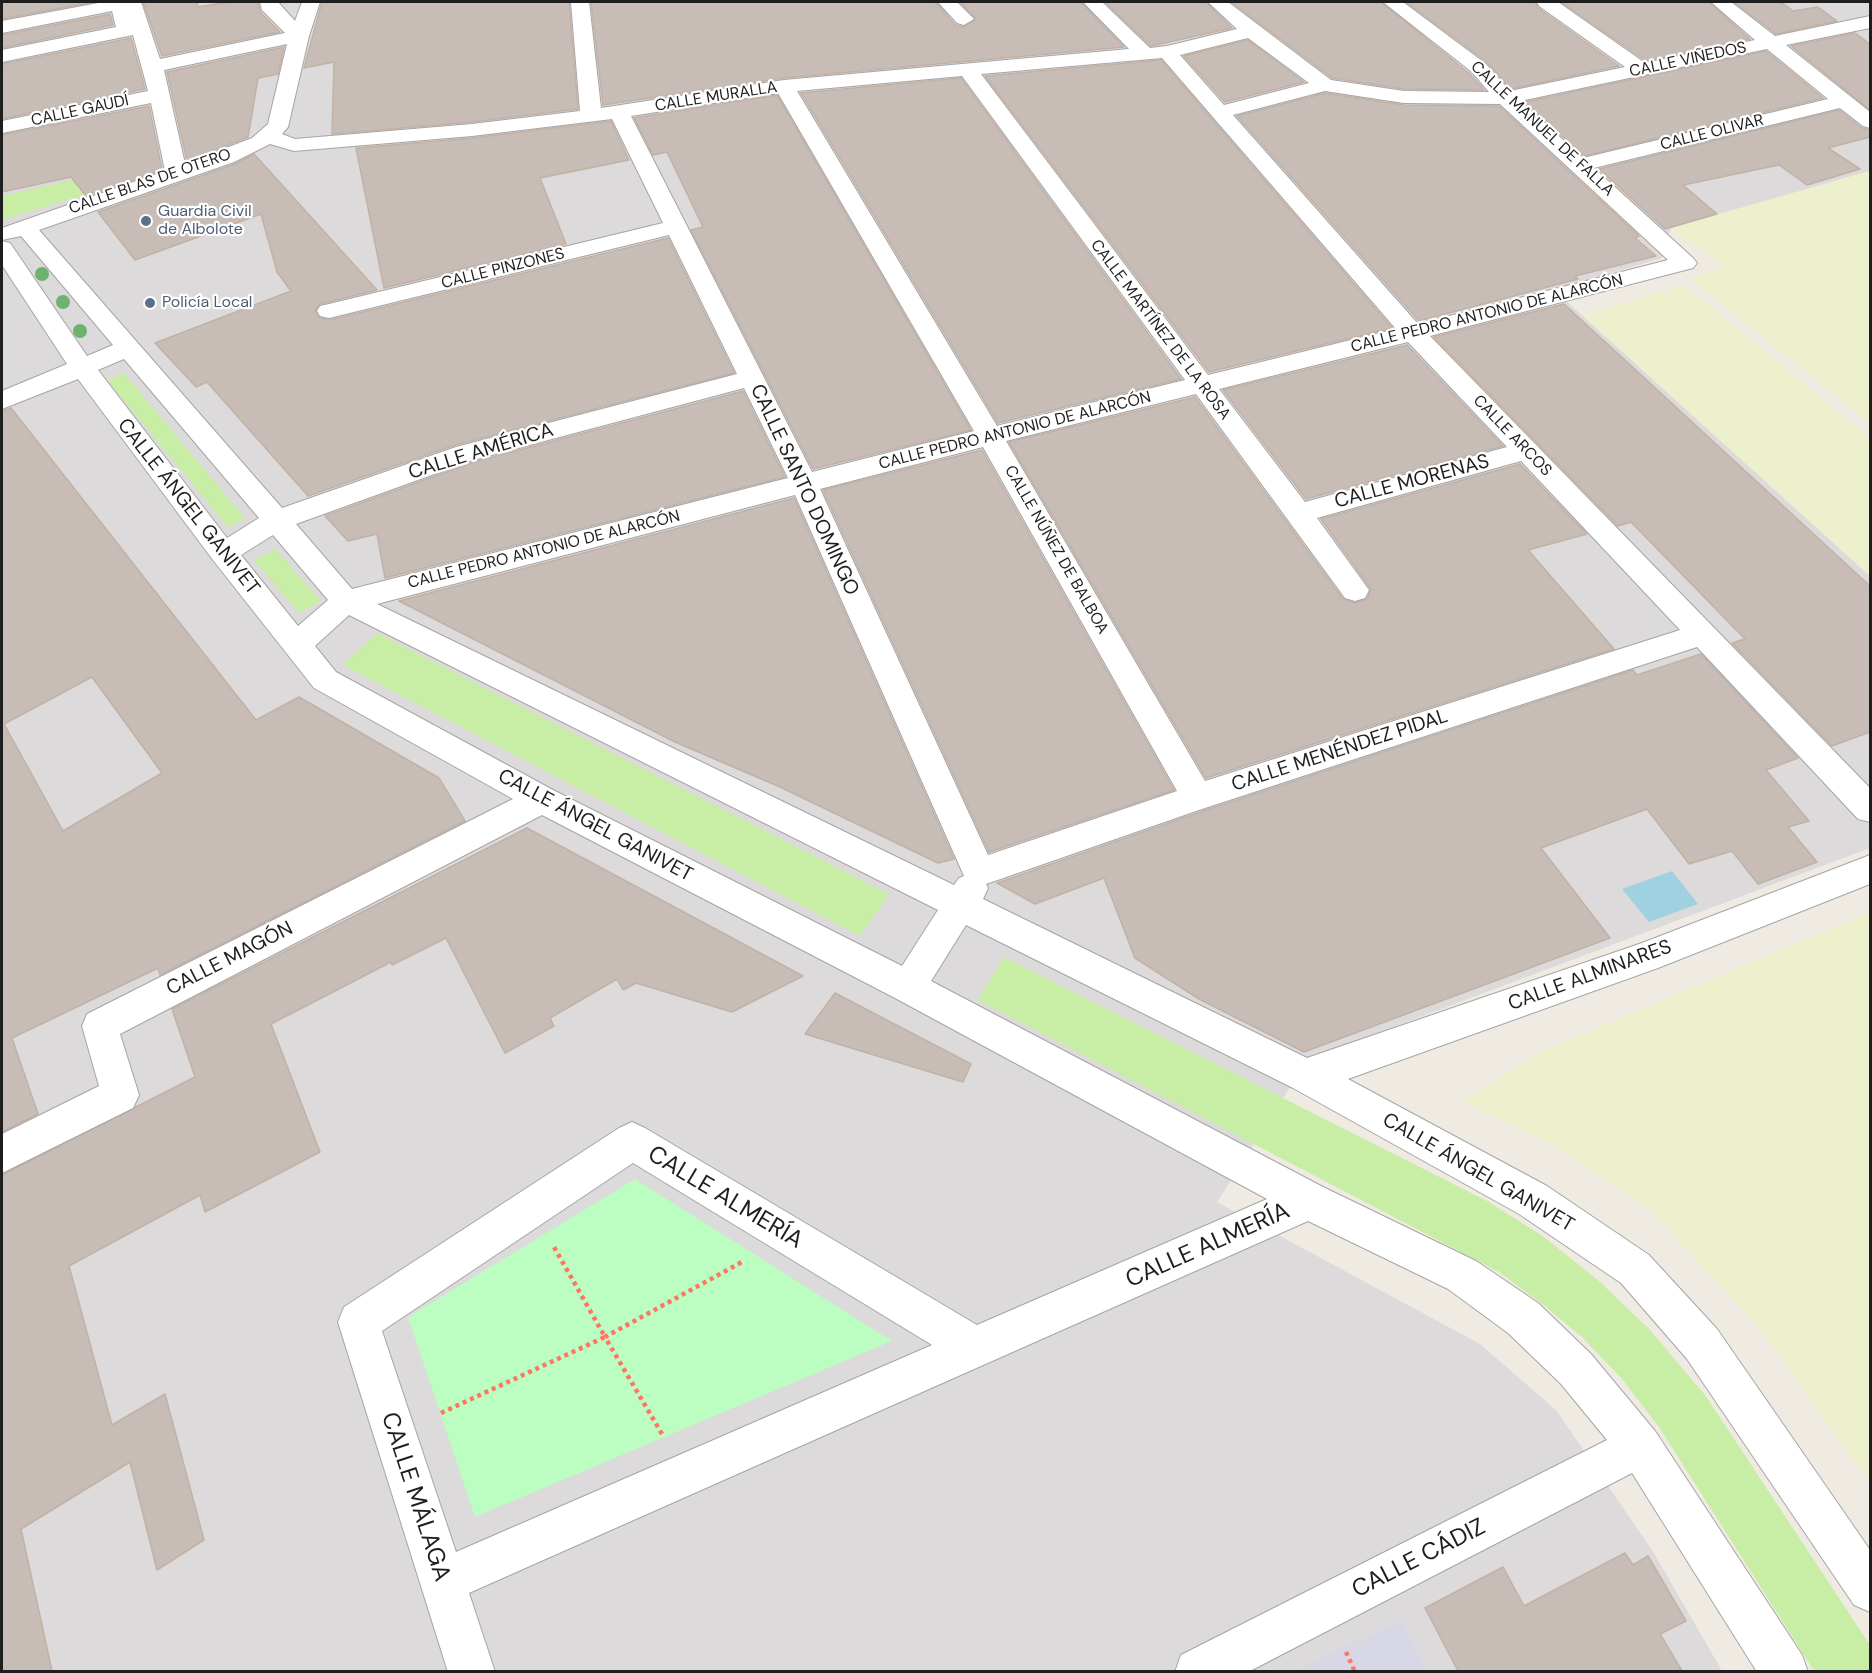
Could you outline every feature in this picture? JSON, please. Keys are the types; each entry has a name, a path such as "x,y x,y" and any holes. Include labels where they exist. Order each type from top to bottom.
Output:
{"street":[{"path":"2,20 97,2"},
{"path":"132,2 153,66 176,173"},
{"path":"268,2 269,6 299,36"},
{"name":"CALLE BLAS DE OTERO","path":"9,237 176,173 226,157 278,127 299,36 310,2"},
{"path":"579,2 591,114"},
{"path":"947,2 963,19"},
{"name":"CALLE ARCOS","path":"1092,2 1156,53 1220,112 1413,333 1870,809"},
{"path":"1217,2 1251,31 1325,85"},
{"name":"CALLE MANUEL DE FALLA","path":"1392,2 1479,68 1505,98 1685,263"},
{"path":"1546,2 1642,70"},
{"path":"1720,2 1870,122"},
{"path":"2,27 120,4 126,32 2,57"},
{"name":"CALLE VIÑEDOS","path":"1325,85 1404,97 1505,98 1870,22"},
{"name":"CALLE MURALLA","path":"266,136 294,145 472,130 619,112 784,86 1156,53 1251,31"},
{"path":"153,66 299,36"},
{"path":"2,64 143,37"},
{"name":"CALLE MARTÍNEZ DE LA ROSA","path":"967,69 1355,590"},
{"path":"1220,112 1325,85"},
{"name":"CALLE NÚÑEZ DE BALBOA","path":"784,86 990,436 1197,797"},
{"name":"CALLE GAUDÍ","path":"2,127 158,94"},
{"name":"CALLE OLIVAR","path":"1580,165 1845,101"},
{"name":"CALLE SANTO DOMINGO","path":"619,112 804,484 979,872"},
{"name":"CALLE PINZONES","path":"330,311 676,227"},
{"name":"CALLE ÁNGEL GANIVET","path":"9,237 130,347 346,601 1306,1076 1533,1200 1635,1269 1702,1344 1870,1589"},
{"name":"CALLE ÁNGEL GANIVET","path":"9,237 82,368 223,553 325,680 542,800 908,987 1309,1202 1462,1275 1523,1318 1576,1369 1640,1446 1785,1671"},
{"name":"CALLE PEDRO ANTONIO DE ALARCÓN","path":"346,601 990,436 1201,386 1685,263"},
{"path":"2,401 130,347"},
{"name":"CALLE AMÉRICA","path":"223,553 275,520 465,453 751,378"},
{"name":"CALLE MORENAS","path":"1298,514 1526,451"},
{"path":"296,645 346,601"},
{"name":"CALLE MENÉNDEZ PIDAL","path":"979,872 1197,797 1703,634"},
{"name":"CALLE MAGÓN","path":"2,1154 120,1095 100,1026 542,800"},
{"name":"CALLE ALMINARES","path":"1306,1076 1646,957 1870,869"},
{"path":"908,987 961,907 979,872"},
{"name":"CALLE ALMERÍA","path":"359,1322 632,1141 976,1348"},
{"name":"CALLE ALMERÍA","path":"443,1581 1309,1202"},
{"name":"CALLE MÁLAGA","path":"359,1322 472,1671"},
{"name":"CALLE CÁDIZ","path":"1198,1671 1640,1446"}],"path":[{"path":"552,1244 664,1438"},
{"path":"441,1413 605,1337 746,1260"}],"shaded area":[{"path":"2,2 1870,2 1870,171 1671,228 1662,258 1554,290 1870,576 1870,848 1308,1059 1217,1202 1480,1344 1556,1410 1654,1553 1722,1671 2,1672"},
{"path":"1401,1621 1427,1671 1298,1671 1344,1648"}],"green space":[{"path":"147,163 135,179 2,220 2,196"},
{"path":"1870,171 1870,423 1691,279 1725,266 1670,228"},
{"path":"1684,285 1870,438 1870,576 1583,316"},
{"path":"124,373 245,518 228,527 108,381"},
{"path":"275,549 321,601 299,613 254,560"},
{"path":"377,633 889,894 860,936 343,665"},
{"path":"1870,912 1870,1483 1761,1330 1650,1210 1553,1145 1463,1102 1538,1053"},
{"path":"1004,957 1489,1202 1544,1237 1599,1281 1650,1330 1705,1395 1870,1645 1870,1671 1814,1671 1659,1427 1622,1379 1582,1337 1541,1303 1499,1272 978,1000"},
{"path":"635,1179 892,1341 475,1517 408,1317"}],"water":[{"path":"1672,871 1698,904 1649,922 1622,889"}],"building":[{"path":"2,2 94,2 2,19"},
{"path":"143,2 197,2 198,7 229,2 258,2 260,12 280,32 162,56"},
{"path":"322,2 569,2 578,109 472,122 332,134 334,62 304,68"},
{"path":"591,2 936,2 955,25 963,27 976,19 960,2 1081,2 1124,47 784,78 603,105"},
{"path":"1105,2 1206,2 1232,28 1151,46"},
{"path":"1231,2 1381,2 1470,74 1484,90 1404,89 1332,78"},
{"path":"1406,2 1535,2 1538,8 1619,66 1511,89 1487,62"},
{"path":"1561,2 1709,2 1750,39 1646,61"},
{"path":"1734,2 1781,2 1793,11 1818,7 1837,21 1776,34"},
{"path":"110,14 113,25 2,48 2,35"},
{"path":"1855,33 1870,44 1870,110 1791,46"},
{"path":"131,38 145,89 2,119 2,64"},
{"path":"1248,40 1304,82 1225,102 1184,56"},
{"path":"284,47 278,74 258,78 248,137 187,161 167,72"},
{"path":"1766,51 1823,98 1584,156 1525,102"},
{"path":"1161,60 1392,328 1209,372 985,76"},
{"path":"961,78 1181,379 998,423 801,93"},
{"path":"1325,93 1404,105 1499,106 1639,236 1635,238 1656,256 1575,276 1578,279 1419,321 1237,116"},
{"path":"777,95 971,430 813,469 691,230 703,227 667,152 653,155 634,118"},
{"path":"149,106 162,170 86,196 71,177 2,192 2,135"},
{"path":"1839,110 1862,128 1870,130 1870,137 1828,148 1860,169 1807,185 1779,165 1683,185 1717,214 1665,229 1599,169"},
{"path":"611,121 629,160 540,178 566,244 384,288 356,148 472,138"},
{"path":"254,154 377,290 320,304 315,310 320,318 330,320 668,238 734,373 455,445 308,496 207,382 196,387 155,343 291,291 277,272 261,214 135,260 98,212 235,164"},
{"path":"1564,304 1870,586 1870,732 1832,746 1732,643 1745,639 1631,522 1618,526 1434,337"},
{"path":"1407,345 1503,446 1306,499 1223,390"},
{"path":"743,391 785,477 385,578 377,534 348,541 325,516 474,462"},
{"path":"1195,397 1343,599 1354,603 1367,599 1371,589 1321,519 1520,464 1587,534 1528,550 1614,649 1206,778 1009,442"},
{"path":"11,408 256,720 299,697 439,778 465,821 160,975 158,968 12,1038 38,1114 2,1132 2,411","holes":["92,677 162,773 63,831 4,724"]},
{"path":"982,450 1174,790 989,852 823,490"},
{"path":"794,498 954,859 938,863 780,787 675,742 399,601"},
{"path":"1701,654 1798,758 1766,770 1809,821 1788,827 1817,862 1758,884 1732,851 1689,864 1647,809 1541,848 1610,938 1304,1052 1199,999 1135,958 1104,878 1035,904 997,883 1200,812 1633,670 1637,675"},
{"path":"527,828 803,976 732,1012 636,983 623,990 617,979 550,1018 554,1026 505,1053 446,938 392,965 391,962 271,1024 320,1152 205,1212 200,1195 69,1266 112,1425 165,1394 204,1540 157,1570 130,1462 21,1529 52,1671 2,1671 2,1175 195,1077 172,1009"},
{"path":"835,993 971,1064 963,1082 805,1034"},
{"path":"1625,1553 1633,1565 1648,1556 1686,1621 1660,1634 1682,1671 1458,1671 1425,1608 1503,1567 1524,1606"}],"place":[{"name":"Guardia Civil de Albolote","path":"146,221"},
{"name":"Policía Local","path":"150,303"}]}
